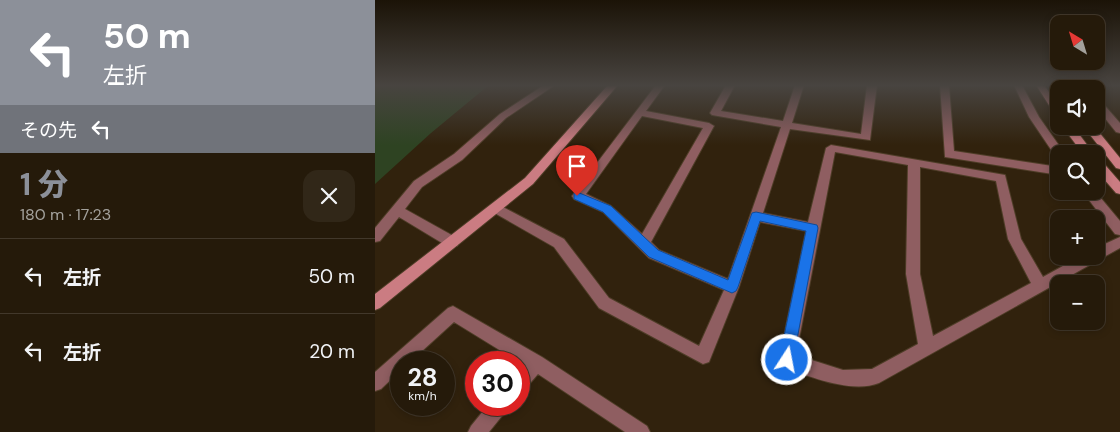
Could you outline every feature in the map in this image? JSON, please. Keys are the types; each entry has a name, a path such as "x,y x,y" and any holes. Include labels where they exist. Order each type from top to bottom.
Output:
{"street":[{"path":"375,237 418,184 458,157 503,116 519,105"},
{"path":"375,303 529,181 595,105"},
{"path":"645,105 577,196 607,209 654,254 732,287"},
{"path":"720,105 715,114 788,124 866,138 870,105"},
{"path":"495,208 559,243 604,303 703,356 732,287 793,105"},
{"path":"945,105 949,154 1050,170"},
{"path":"1028,105 1054,145"},
{"path":"1105,112 1120,130"},
{"path":"639,113 709,126 643,244"},
{"path":"1074,135 1082,145"},
{"path":"1095,135 1120,165"},
{"path":"1040,286 1015,239 1001,178 831,148 787,360 843,378 873,377 927,348 1078,265"},
{"path":"914,162 913,274 927,348"},
{"path":"1105,172 1120,190"},
{"path":"1095,200 1120,230"},
{"path":"397,210 452,242"},
{"path":"756,216 813,228"},
{"path":"1105,250 1120,242"},
{"path":"375,383 453,313 536,363 635,430"},
{"path":"530,370 536,363"},
{"path":"477,432 491,416"}],"green space":[{"path":"375,105 465,105 375,184"}],"route":[{"path":"577,196 607,209 654,254 732,287 756,216 813,228 787,360"}]}
